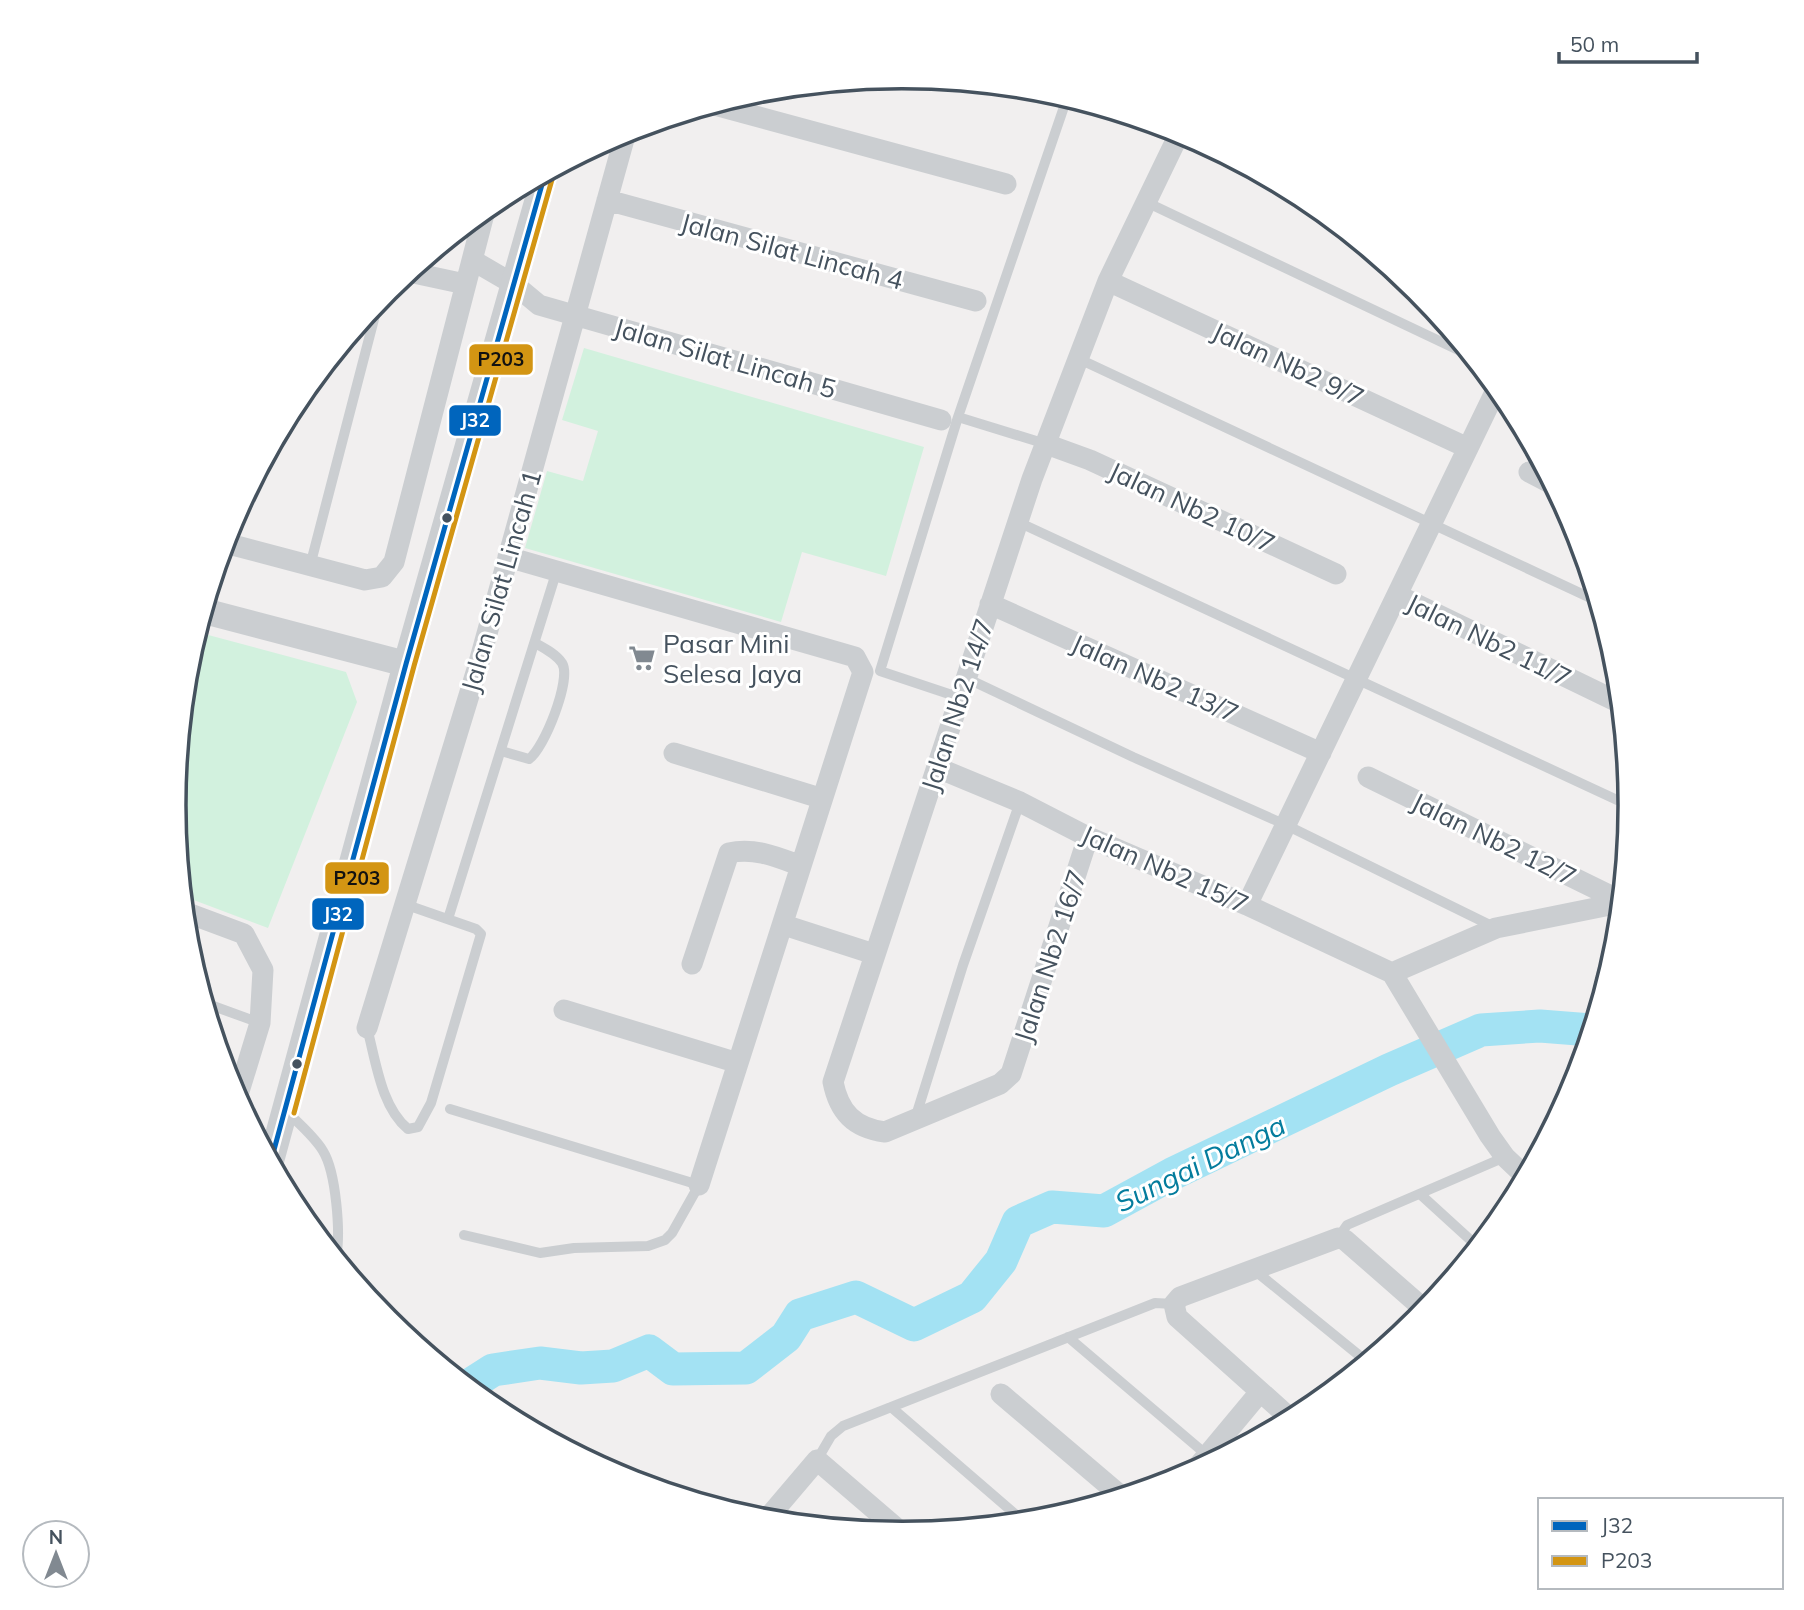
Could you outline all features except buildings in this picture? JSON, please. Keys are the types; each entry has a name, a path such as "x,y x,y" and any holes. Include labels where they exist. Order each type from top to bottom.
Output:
{"street":[{"path":"735,110 1006,184"},
{"name":"Jalan Nb2 14/7","path":"1011,1074 1000,1084 885,1132 865,1130 845,1115 833,1082 938,768 961,687 1077,358 1108,281 1174,143"},
{"name":"Jalan Silat Lincah 1","path":"367,1028 407,905 508,557 622,147"},
{"path":"275,1149 406,664 542,186"},
{"name":"Jalan Silat Lincah 4","path":"607,200 976,301"},
{"path":"237,540 365,580 382,577 394,562 481,227"},
{"name":"Jalan Silat Lincah 5","path":"472,260 515,285 539,304 950,419"},
{"path":"422,275 465,284"},
{"name":"Jalan Nb2 9/7","path":"1108,281 1468,448"},
{"path":"1247,905 1492,399"},
{"name":"Jalan Nb2 10/7","path":"1046,444 1090,460 1336,574"},
{"path":"1528,472 1538,477"},
{"path":"508,557 855,657 863,672 699,1185"},
{"name":"Jalan Nb2 11/7","path":"1397,595 1610,698"},
{"name":"Jalan Nb2 13/7","path":"990,604 1321,753"},
{"path":"213,613 406,664"},
{"path":"674,753 821,798"},
{"name":"Jalan Nb2 15/7","path":"938,768 1020,802 1088,837 1247,905 1392,973"},
{"name":"Jalan Nb2 12/7","path":"1368,777 1612,898"},
{"name":"Jalan Nb2 16/7","path":"1011,1074 1088,837"},
{"path":"692,964 729,853 743,850 762,853 801,866"},
{"path":"1518,1169 1490,1136 1392,973 1496,928 1611,904"},
{"path":"195,916 244,934 263,970 260,1023 242,1081"},
{"path":"784,925 874,954"},
{"path":"564,1010 738,1063"},
{"path":"1282,1411 1177,1317 1174,1304 1180,1297 1338,1238 1345,1240 1416,1302"},
{"path":"1216,1448 1260,1392"},
{"path":"1001,1394 1112,1489"},
{"path":"775,1509 817,1460 887,1520"}],"lane":[{"path":"1063,108 950,419 880,671 961,687 1133,757 1286,825 1496,928"},
{"path":"1146,202 1451,347"},
{"path":"310,565 373,324"},
{"path":"1077,358 1586,596"},
{"path":"950,419 1046,444"},
{"path":"1018,522 1618,800"},
{"path":"448,919 557,570"},
{"path":"501,751 529,759 536,754 543,744 566,676 562,663 535,643"},
{"path":"915,1119 963,965 1020,802"},
{"path":"367,1028 387,1098 398,1121 408,1129 418,1127 431,1103 481,940 476,929 407,905"},
{"path":"216,1007 260,1023"},
{"path":"450,1109 699,1185 672,1233 665,1240 648,1247 574,1248 540,1253 464,1235"},
{"path":"286,1111 324,1151 336,1209 336,1243"},
{"path":"1338,1238 1347,1225 1505,1157"},
{"path":"1420,1194 1471,1240"},
{"path":"1253,1269 1359,1355"},
{"path":"817,1460 831,1436 843,1426 1156,1303 1174,1304"},
{"path":"1068,1337 1198,1456"},
{"path":"891,1407 1013,1512"}],"green space":[{"path":"584,348 924,447 886,576 802,552 781,622 525,548 547,471 583,481 598,431 562,420"},
{"path":"207,635 346,672 357,702 268,928 192,899 186,805 188,758 192,712"}],"waterway":[{"name":"Sungai Danga","path":"477,1381 493,1370 540,1363 581,1368 613,1366 649,1351 673,1369 746,1368 786,1337 800,1315 856,1297 914,1325 972,1297 1001,1261 1018,1222 1052,1207 1104,1211 1172,1174 1389,1070 1481,1030 1540,1026 1582,1029"}],"transit line":[{"name":"P203","path":"294,1113 414,666 552,181"},
{"name":"J32","path":"274,1149 406,664 541,187"}],"place":[{"name":"Pasar Mini Selesa Jaya","path":"642,658"}]}
